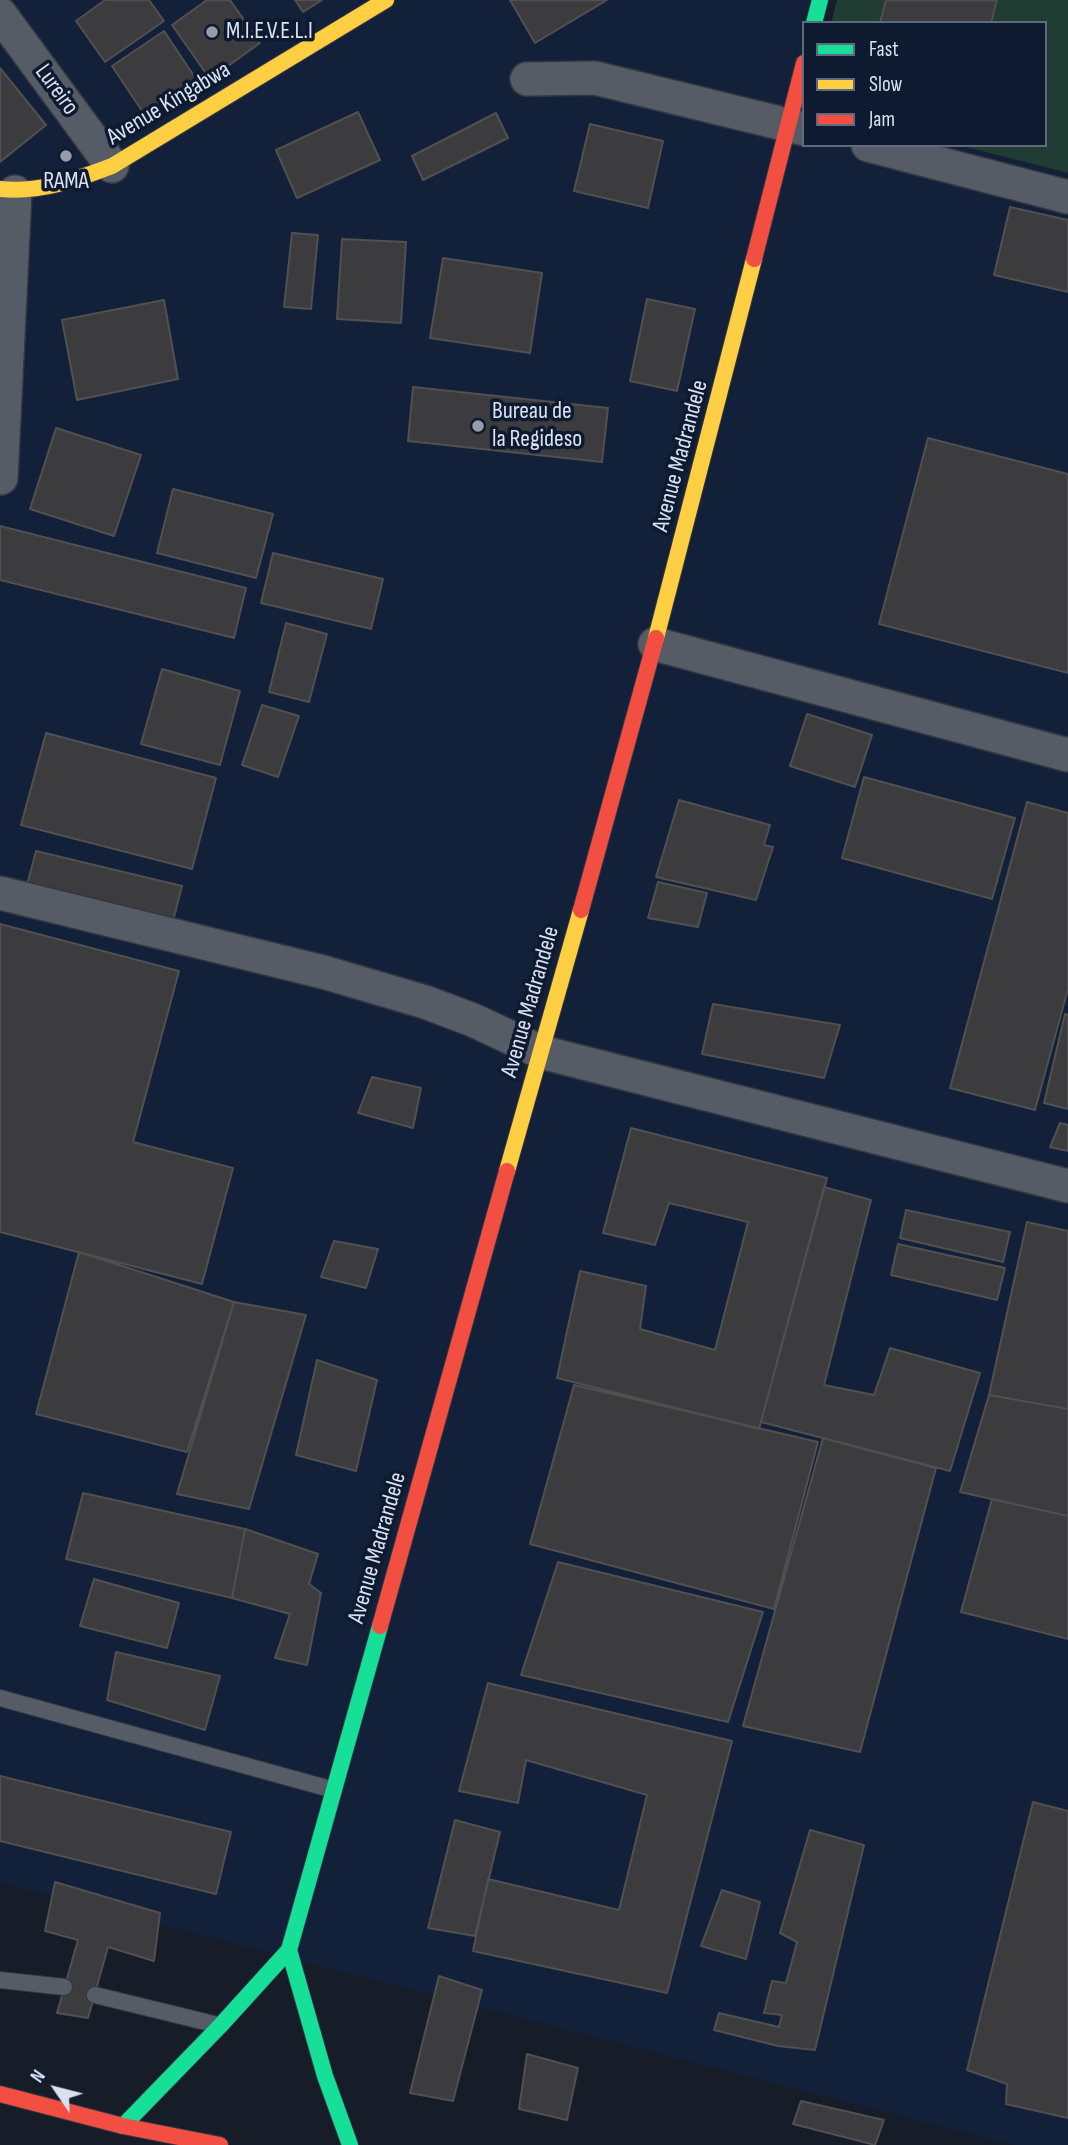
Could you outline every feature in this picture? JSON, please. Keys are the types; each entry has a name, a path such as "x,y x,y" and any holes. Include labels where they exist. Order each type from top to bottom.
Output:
{"street":[{"name":"Avenue Kingabwa","path":"8,190 64,185 112,166 386,0"},
{"path":"815,21 820,0"},
{"name":"Lureiro","path":"0,14 112,166"},
{"path":"527,79 595,78 796,127"},
{"name":"Avenue Madrandele","path":"289,1950 655,644 796,127 802,79"},
{"path":"876,147 1068,197"},
{"path":"1,478 8,190"},
{"path":"655,644 1068,755"},
{"path":"0,893 181,936 374,987 473,1020 541,1052 1068,1186"},
{"path":"123,2126 289,1950"},
{"path":"289,1950 324,2076 350,2145"},
{"path":"0,2094 123,2126 220,2145"}],"lane":[{"path":"0,1698 334,1790"},
{"path":"0,1980 64,1987"},
{"path":"95,1995 220,2026"}],"shaded area":[{"path":"0,0 837,0 807,21 802,21 802,147 966,147 1068,173 1068,2145 1012,2145 0,1883"}],"green space":[{"path":"837,0 1068,0 1068,173 966,147 1047,147 1047,21 832,21"}],"building":[{"path":"105,0 149,0 164,21 105,62 76,21"},
{"path":"207,0 230,0 260,43 210,79 172,25"},
{"path":"295,0 322,0 303,12"},
{"path":"510,0 607,0 535,43"},
{"path":"886,0 997,0 992,21 881,21"},
{"path":"164,31 196,79 144,114 112,66"},
{"path":"0,68 46,125 0,162"},
{"path":"358,112 380,160 297,198 276,150"},
{"path":"496,113 508,138 423,180 412,156"},
{"path":"590,124 663,141 648,208 574,191"},
{"path":"1010,207 1068,220 1068,292 994,275"},
{"path":"292,233 318,235 311,309 284,307"},
{"path":"342,239 406,242 401,323 337,319"},
{"path":"443,258 542,273 530,353 430,338"},
{"path":"647,299 695,309 677,391 630,381"},
{"path":"164,300 178,379 77,400 62,320"},
{"path":"413,387 608,408 602,462 408,441"},
{"path":"56,428 141,455 114,536 30,509"},
{"path":"928,438 1068,474 1068,673 879,624"},
{"path":"173,489 273,514 256,578 157,553"},
{"path":"0,526 246,588 234,638 0,580"},
{"path":"273,553 383,579 371,629 261,603"},
{"path":"286,623 327,634 309,702 269,692"},
{"path":"162,669 240,691 220,765 141,744"},
{"path":"262,705 299,716 278,777 242,765"},
{"path":"807,714 872,735 855,787 790,766"},
{"path":"46,733 216,778 192,869 21,825"},
{"path":"864,777 1015,818 992,899 842,858"},
{"path":"679,800 770,825 764,845 773,847 756,900 656,877"},
{"path":"1027,802 1068,813 1068,989 1035,1110 950,1088"},
{"path":"36,851 182,886 173,921 27,885"},
{"path":"658,882 707,893 698,927 648,918"},
{"path":"0,924 179,971 133,1142 233,1168 202,1284 0,1232"},
{"path":"713,1004 840,1025 824,1078 702,1054"},
{"path":"1065,1014 1068,1015 1068,1109 1044,1103"},
{"path":"372,1077 421,1088 413,1128 358,1113"},
{"path":"1060,1123 1068,1125 1068,1151 1050,1147"},
{"path":"631,1128 827,1178 759,1429 557,1378 580,1271 646,1286 640,1329 715,1350 748,1222 669,1203 655,1245 603,1233"},
{"path":"824,1187 871,1200 824,1385 874,1395 890,1348 980,1373 950,1471 761,1422"},
{"path":"906,1210 1010,1232 1003,1262 900,1238"},
{"path":"1027,1222 1068,1231 1068,1409 989,1395"},
{"path":"334,1241 378,1249 366,1288 321,1277"},
{"path":"898,1244 1005,1268 997,1300 891,1275"},
{"path":"79,1252 234,1302 187,1452 36,1414"},
{"path":"234,1302 306,1315 249,1509 177,1494"},
{"path":"317,1360 377,1380 356,1471 296,1455"},
{"path":"574,1385 818,1442 774,1609 530,1544"},
{"path":"989,1395 1068,1409 1068,1516 960,1492"},
{"path":"823,1438 936,1468 860,1752 743,1726"},
{"path":"83,1493 245,1529 232,1598 66,1559"},
{"path":"992,1499 1068,1516 1068,1639 961,1612"},
{"path":"245,1529 318,1554 309,1584 321,1593 307,1665 275,1658 290,1614 232,1598"},
{"path":"558,1562 763,1612 728,1722 521,1675"},
{"path":"94,1579 179,1603 167,1648 80,1626"},
{"path":"116,1652 220,1676 205,1730 107,1700"},
{"path":"488,1683 732,1741 667,1993 473,1951 488,1879 619,1910 647,1795 526,1760 518,1803 459,1791"},
{"path":"0,1776 231,1832 216,1894 0,1841"},
{"path":"1033,1802 1068,1811 1068,2118 1006,2104 1007,2084 967,2070"},
{"path":"455,1820 500,1832 475,1936 428,1928"},
{"path":"810,1830 864,1845 815,2050 778,2046 714,2030 719,2013 779,2027 782,2015 764,2013 772,1981 786,1983 797,1942 780,1933"},
{"path":"55,1882 160,1913 154,1961 108,1947 88,2018 57,2013 78,1940 45,1931"},
{"path":"722,1890 760,1902 746,1959 701,1946"},
{"path":"439,1976 482,1990 453,2101 410,2093"},
{"path":"527,2054 578,2068 567,2120 519,2109"},
{"path":"801,2101 884,2120 875,2145 793,2124"}],"traffic: fast":[{"path":"815,21 820,0"},
{"path":"123,2126 289,1950 380,1626"},
{"path":"289,1950 325,2076 350,2145"}],"traffic: slow":[{"path":"0,189 43,187 112,166 386,0"},
{"path":"656,638 754,259"},
{"path":"507,1171 581,910"}],"traffic: jam":[{"path":"754,259 802,71"},
{"path":"581,910 656,638"},
{"path":"380,1626 507,1171"},
{"path":"0,2094 123,2126 220,2145"}],"place":[{"name":"M.I.E.V.E.L.I","path":"212,32"},
{"name":"RAMA","path":"66,156"},
{"name":"Bureau de la Regideso","path":"478,426"}]}
